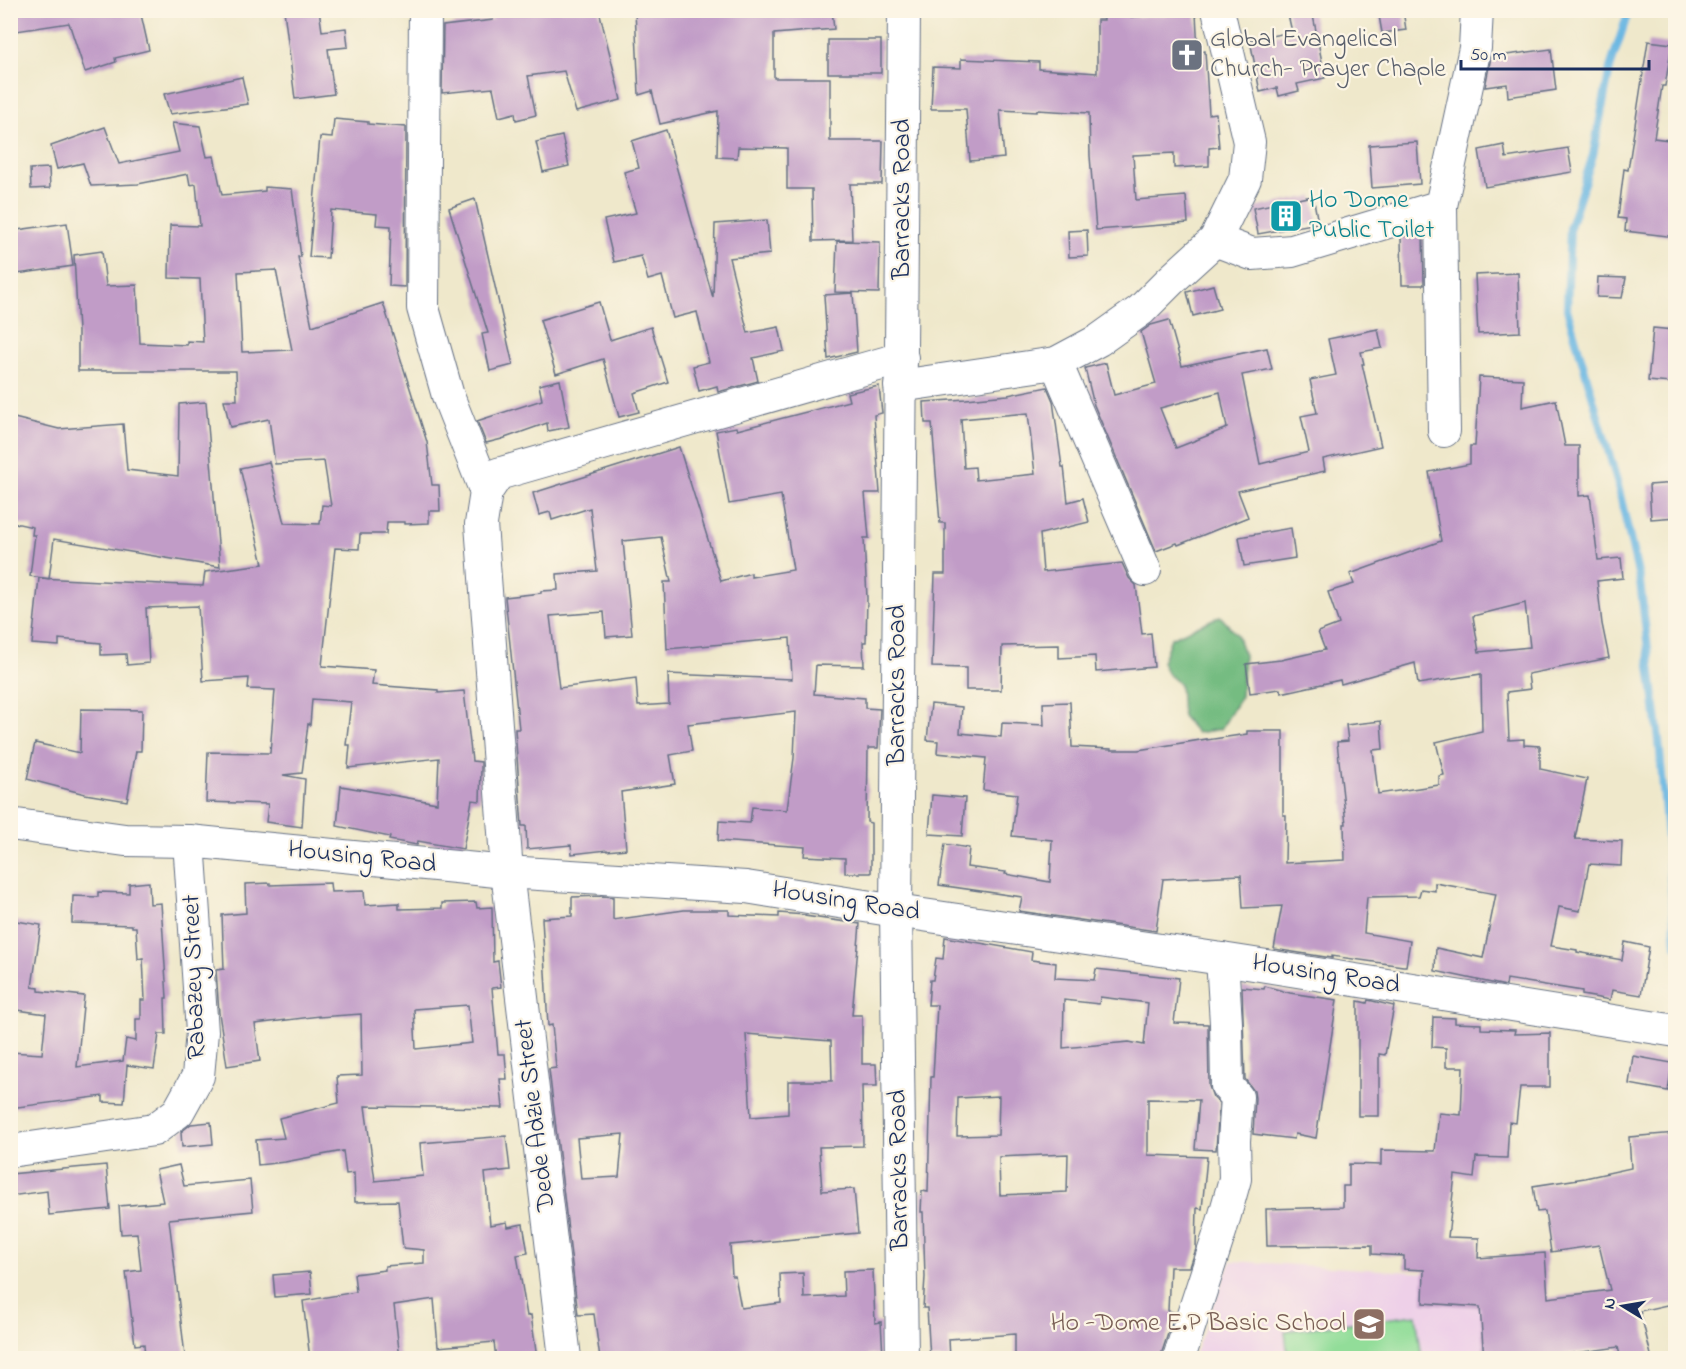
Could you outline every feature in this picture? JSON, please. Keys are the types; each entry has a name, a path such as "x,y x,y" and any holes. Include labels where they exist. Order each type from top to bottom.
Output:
{"street":[{"path":"425,10 423,308 448,396 486,492"},
{"name":"Barracks Road","path":"902,1359 896,910 904,10"},
{"path":"486,492 498,474 901,372 1056,363 1099,340 1141,310 1170,280 1215,240 1245,178 1249,142 1218,10"},
{"path":"1444,431 1441,206 1475,48 1477,10"},
{"path":"1215,240 1252,254 1292,251 1441,206"},
{"path":"1056,363 1145,570"},
{"name":"Dede Adzie Street","path":"486,492 481,524 507,872 565,1359"},
{"name":"Housing Road","path":"10,824 125,840 189,842 507,872 746,886 1671,1030"},
{"name":"Rabazey Street","path":"10,1150 154,1130 178,1112 198,1076 202,1032 189,842"},
{"path":"1179,1359 1221,1228 1234,1179 1237,1097 1227,1086 1222,959"}],"shaded area":[{"name":"Ho -Dome E.P Basic School","path":"1231,1261 1495,1277 1535,1358 1193,1358"}],"green space":[{"path":"1220,616 1237,635 1244,654 1241,696 1221,729 1197,733 1182,716 1180,684 1167,673 1162,662 1171,638"},
{"path":"1416,1315 1422,1358 1288,1358 1285,1331"}],"building":[{"path":"10,10 140,10 149,50 115,58 116,62 85,72 69,23 10,32"},
{"path":"284,10 319,10 322,31 346,28 348,47 328,49 334,94 295,99"},
{"path":"491,10 599,10 621,100 576,112 564,71 528,76 536,115 516,120 515,113 499,117 493,88 442,93 443,26 493,20"},
{"path":"635,10 832,10 834,29 774,34 774,78 830,78 830,141 883,141 882,184 850,184 852,240 813,241 812,189 787,189 787,148 738,147 737,158 717,157 718,111 660,124 652,91 639,95"},
{"path":"1104,10 1131,10 1131,17 1196,13 1198,52 1205,51 1209,114 1216,113 1219,147 1209,148 1209,166 1174,168 1174,153 1133,155 1136,200 1186,196 1188,223 1096,230 1089,113 1000,110 1004,158 970,161 966,109 931,109 933,67 961,68 961,59 1039,62 1039,69 1097,73 1097,20 1104,20"},
{"path":"1287,10 1312,10 1325,78 1297,84 1299,91 1279,96 1277,88 1260,92 1250,40 1292,32"},
{"path":"1378,10 1403,10 1406,30 1382,33"},
{"path":"828,40 881,40 881,73 828,73"},
{"path":"1648,41 1672,44 1665,86 1662,86 1654,138 1676,141 1676,237 1625,231 1626,219 1618,218 1624,169 1628,170"},
{"path":"1551,49 1556,90 1508,97 1507,84 1485,87 1491,57"},
{"path":"242,77 248,104 170,114 164,94"},
{"path":"334,119 406,127 405,287 389,286 391,226 376,225 377,214 331,210 328,258 309,257 320,137 332,138"},
{"path":"172,123 200,126 207,157 214,156 222,195 265,191 265,187 292,189 301,257 298,257 312,326 383,303 427,442 432,485 439,485 440,511 429,511 429,523 387,522 386,534 360,534 359,549 335,548 322,666 374,670 372,685 438,690 438,693 464,691 472,761 481,762 481,769 480,801 472,800 463,849 418,841 417,845 389,840 390,837 337,826 341,786 437,803 439,758 348,768 350,745 346,745 351,702 312,699 302,773 283,775 305,779 302,827 266,822 268,804 206,802 208,752 270,753 275,690 248,689 249,678 203,681 198,606 146,608 149,663 127,665 126,654 101,655 101,643 59,639 59,646 32,644 39,578 203,586 205,572 263,564 240,468 269,462 284,523 320,524 322,505 331,506 324,461 275,464 269,419 230,427 224,400 237,400 236,371 78,371 74,255 102,251 106,286 137,285 140,343 187,345 187,341 203,342 200,279 169,278 170,225 200,226 196,184 190,185 188,174 138,184 91,186 83,163 57,169 51,146 105,127 119,164 179,152","holes":["276,270 292,350 242,352 238,272"]},
{"path":"666,130 713,298 715,224 767,220 770,254 729,258 748,333 779,327 784,351 753,358 758,381 718,392 717,386 699,391 693,366 709,362 697,312 673,318 662,276 648,280 641,256 614,262 604,220 636,213 624,172 639,168 632,141"},
{"path":"562,136 569,166 543,172 536,142"},
{"path":"1417,142 1420,184 1372,188 1369,145"},
{"path":"1504,145 1506,158 1568,148 1572,172 1485,187 1479,150"},
{"path":"49,168 50,188 31,189 30,169"},
{"name":"Ho Dome Public Toilet","path":"1313,196 1318,223 1258,234 1253,208"},
{"path":"475,199 513,365 490,371 482,334 488,333 449,208"},
{"path":"67,223 73,266 10,275 10,231"},
{"path":"1087,230 1088,256 1069,257 1068,231"},
{"path":"1423,233 1424,285 1402,285 1401,237"},
{"path":"837,241 880,242 879,293 835,292"},
{"path":"1518,273 1520,332 1478,334 1475,275"},
{"path":"1598,277 1626,278 1622,298 1597,297"},
{"path":"1213,285 1220,309 1193,316 1187,292"},
{"path":"853,293 857,352 828,359 824,295"},
{"path":"599,302 610,340 651,327 668,382 634,393 639,412 619,417 603,359 556,374 540,320"},
{"path":"1169,320 1182,366 1267,348 1272,369 1242,375 1260,464 1309,452 1301,416 1317,413 1310,380 1336,375 1328,339 1378,329 1382,348 1361,352 1381,446 1323,459 1325,471 1238,491 1248,517 1178,545 1177,543 1156,551 1094,405 1085,368 1106,363 1114,395 1156,384 1141,332 1151,325","holes":["1220,392 1227,428 1176,448 1160,408"]},
{"path":"1653,328 1673,330 1669,363 1672,363 1670,383 1648,381"},
{"path":"1479,377 1523,379 1522,407 1556,400 1565,446 1579,446 1579,496 1590,495 1598,560 1621,558 1623,578 1597,581 1609,658 1528,674 1530,689 1507,692 1509,740 1524,739 1524,745 1540,746 1540,769 1587,779 1575,839 1622,841 1621,866 1589,864 1580,911 1559,907 1551,946 1622,960 1625,942 1649,947 1641,995 1612,990 1610,1000 1582,995 1582,991 1507,979 1506,986 1435,971 1436,948 1483,958 1496,894 1435,883 1435,891 1421,889 1419,896 1367,897 1364,933 1410,941 1406,966 1274,949 1282,906 1243,908 1241,875 1163,879 1156,931 1019,911 1022,897 939,885 945,844 969,848 967,867 1006,872 1005,874 1050,882 1052,840 1012,836 1017,794 983,790 986,758 937,753 938,741 927,740 931,704 962,707 960,733 1001,737 1002,723 1044,725 1043,703 1070,702 1072,747 1111,750 1138,750 1247,734 1247,731 1283,731 1285,863 1345,860 1344,824 1346,824 1337,742 1348,741 1346,725 1381,721 1383,749 1373,750 1378,794 1439,785 1439,776 1444,775 1436,742 1482,731 1481,674 1418,684 1415,663 1341,684 1340,680 1281,693 1280,689 1250,693 1246,664 1281,660 1325,650 1318,632 1339,624 1328,592 1354,584 1350,574 1441,541 1429,472 1470,464 1470,446 1475,446","holes":["1525,603 1530,647 1479,652 1473,616"]},
{"path":"560,380 569,427 548,431 547,423 486,443 477,421 542,400 539,385"},
{"path":"879,386 882,413 874,415 880,493 865,493 869,538 864,538 867,598 866,642 863,642 864,666 816,665 814,694 865,698 865,708 880,709 878,748 868,748 867,822 871,823 871,873 845,873 845,858 804,856 805,847 718,841 719,821 750,823 752,807 787,810 794,758 796,712 688,724 692,751 670,755 675,784 621,792 626,849 572,854 571,845 527,849 526,826 522,826 515,729 519,729 505,597 558,590 557,574 597,571 590,508 552,520 550,512 539,515 533,493 679,447 721,581 751,573 751,577 793,570 781,495 729,504 716,431 736,427 737,430 849,401 847,393","holes":["661,537 671,582 664,582 667,649 790,638 792,679 668,674 669,704 638,706 636,678 559,688 550,616 604,612 606,637 632,635 623,541"]},
{"path":"1047,387 1053,401 1068,502 1083,498 1089,522 1040,534 1043,572 1122,563 1129,578 1136,585 1142,634 1151,633 1154,667 1096,672 1095,656 1059,658 1059,645 1002,646 1001,690 966,690 966,668 932,667 935,574 945,574 945,523 940,523 932,423 925,423 924,402 1008,395","holes":["1028,413 1035,474 976,480 975,467 964,468 961,419"]},
{"path":"206,402 220,567 54,539 49,579 30,576 35,535 32,535 33,527 10,522 10,477 16,455 10,454 10,417 59,429 123,424 127,470 178,476 179,404"},
{"path":"1676,483 1676,517 1651,519 1649,485"},
{"path":"1291,528 1295,558 1244,566 1239,537"},
{"path":"81,709 142,710 141,751 136,751 127,801 85,794 27,779 35,743 80,753"},
{"path":"932,795 965,798 962,836 929,834"},
{"path":"149,882 150,904 161,903 167,998 165,998 166,1034 159,1034 154,1069 127,1065 124,1103 103,1102 103,1096 10,1108 10,1052 42,1054 46,1014 10,1009 10,920 41,925 32,987 39,988 39,991 84,996 77,1067 123,1061 126,1039 136,1041 136,1019 141,1019 141,1000 145,1000 143,958 138,959 136,927 72,923 73,896 98,897 98,892 129,893 129,884"},
{"path":"330,883 331,892 364,891 365,905 399,903 399,909 442,908 442,903 476,902 477,908 492,907 493,962 498,961 501,987 492,988 498,1054 505,1054 507,1079 500,1079 503,1108 365,1106 375,1181 423,1176 420,1143 506,1136 510,1170 485,1173 490,1225 507,1222 508,1227 523,1224 528,1253 517,1255 527,1316 531,1315 537,1359 496,1359 494,1342 438,1347 434,1299 394,1305 400,1359 310,1359 303,1301 356,1292 354,1274 385,1270 385,1266 424,1263 424,1250 403,1248 398,1201 355,1202 354,1173 346,1174 343,1151 258,1165 256,1140 284,1138 279,1118 339,1103 337,1076 362,1075 361,1014 319,1016 255,1024 260,1061 227,1066 219,1013 216,970 224,969 222,915 246,913 245,884","holes":["468,1005 472,1043 416,1049 414,1009"]},
{"path":"572,897 613,897 613,920 684,910 729,910 729,915 779,917 779,913 860,924 852,1015 862,1015 862,1064 876,1064 877,1086 862,1086 863,1146 819,1147 822,1191 854,1189 858,1233 730,1245 732,1276 735,1276 741,1308 781,1303 780,1274 803,1273 804,1298 844,1296 843,1271 873,1270 875,1323 881,1322 883,1355 868,1355 869,1359 723,1359 722,1355 701,1359 600,1359 594,1314 578,1315 549,1069 556,1068 552,1025 548,1026 542,918 572,916","holes":["746,1034 831,1041 832,1081 788,1081 788,1114 751,1117","623,1134 619,1177 581,1179 577,1138"]},
{"path":"945,937 1032,952 1031,960 1056,963 1055,978 1094,980 1096,969 1179,978 1174,1023 1208,1024 1209,1086 1213,1097 1219,1103 1216,1150 1195,1149 1199,1100 1148,1099 1148,1155 1207,1157 1202,1209 1197,1208 1196,1249 1190,1267 1170,1267 1168,1311 1175,1312 1161,1359 1015,1359 1015,1334 949,1339 950,1359 930,1359 927,1308 923,1308 925,1277 923,1212 921,1212 922,1191 928,1192 931,1077 933,1077 937,1005 928,1005 930,980 933,980 936,958 943,959","holes":["1100,997 1148,1003 1144,1045 1129,1042 1063,1048 1064,1000 1099,1004","999,1096 998,1135 957,1136 958,1098","1068,1154 1067,1192 1000,1195 999,1157"]},
{"path":"1265,986 1290,993 1337,1000 1316,1138 1295,1134 1294,1139 1253,1134 1255,1098 1254,1091 1245,1079 1242,987 1264,989"},
{"path":"1368,1000 1394,1006 1385,1055 1379,1054 1379,1116 1358,1116 1358,1001 1367,1003"},
{"path":"1433,1017 1455,1018 1455,1023 1481,1024 1481,1029 1515,1030 1514,1034 1550,1033 1550,1087 1520,1087 1516,1123 1509,1122 1507,1158 1476,1157 1474,1178 1455,1175 1448,1237 1479,1238 1478,1258 1545,1253 1548,1298 1610,1290 1599,1245 1551,1252 1545,1211 1537,1212 1533,1186 1631,1168 1629,1137 1676,1133 1676,1303 1640,1311 1652,1359 1621,1359 1618,1347 1533,1359 1484,1359 1480,1307 1423,1303 1424,1270 1404,1269 1404,1256 1372,1254 1372,1245 1267,1246 1266,1209 1343,1207 1343,1186 1349,1186 1349,1164 1381,1165 1381,1150 1435,1151 1439,1113 1461,1115 1463,1067 1446,1067 1446,1048 1432,1047"},
{"path":"1633,1056 1672,1063 1668,1091 1629,1084"},
{"path":"211,1122 213,1144 182,1147 181,1132 191,1124"},
{"path":"106,1165 110,1209 49,1215 47,1191 10,1196 10,1174"},
{"path":"179,1165 184,1186 250,1180 253,1211 169,1219 185,1356 145,1359 144,1344 135,1345 126,1272 141,1270 137,1233 121,1234 119,1206 163,1202 156,1170"},
{"path":"310,1272 312,1294 275,1297 273,1275"}],"waterway":[{"path":"1629,10 1610,68 1593,155 1570,227 1567,309 1617,481 1640,582 1659,740 1676,945"}],"place":[{"name":"Global Evangelical Church- Prayer Chaple","path":"1187,55"},
{"name":"Ho Dome Public Toilet","path":"1286,216"},
{"name":"Ho -Dome E.P Basic School","path":"1369,1324"}]}
